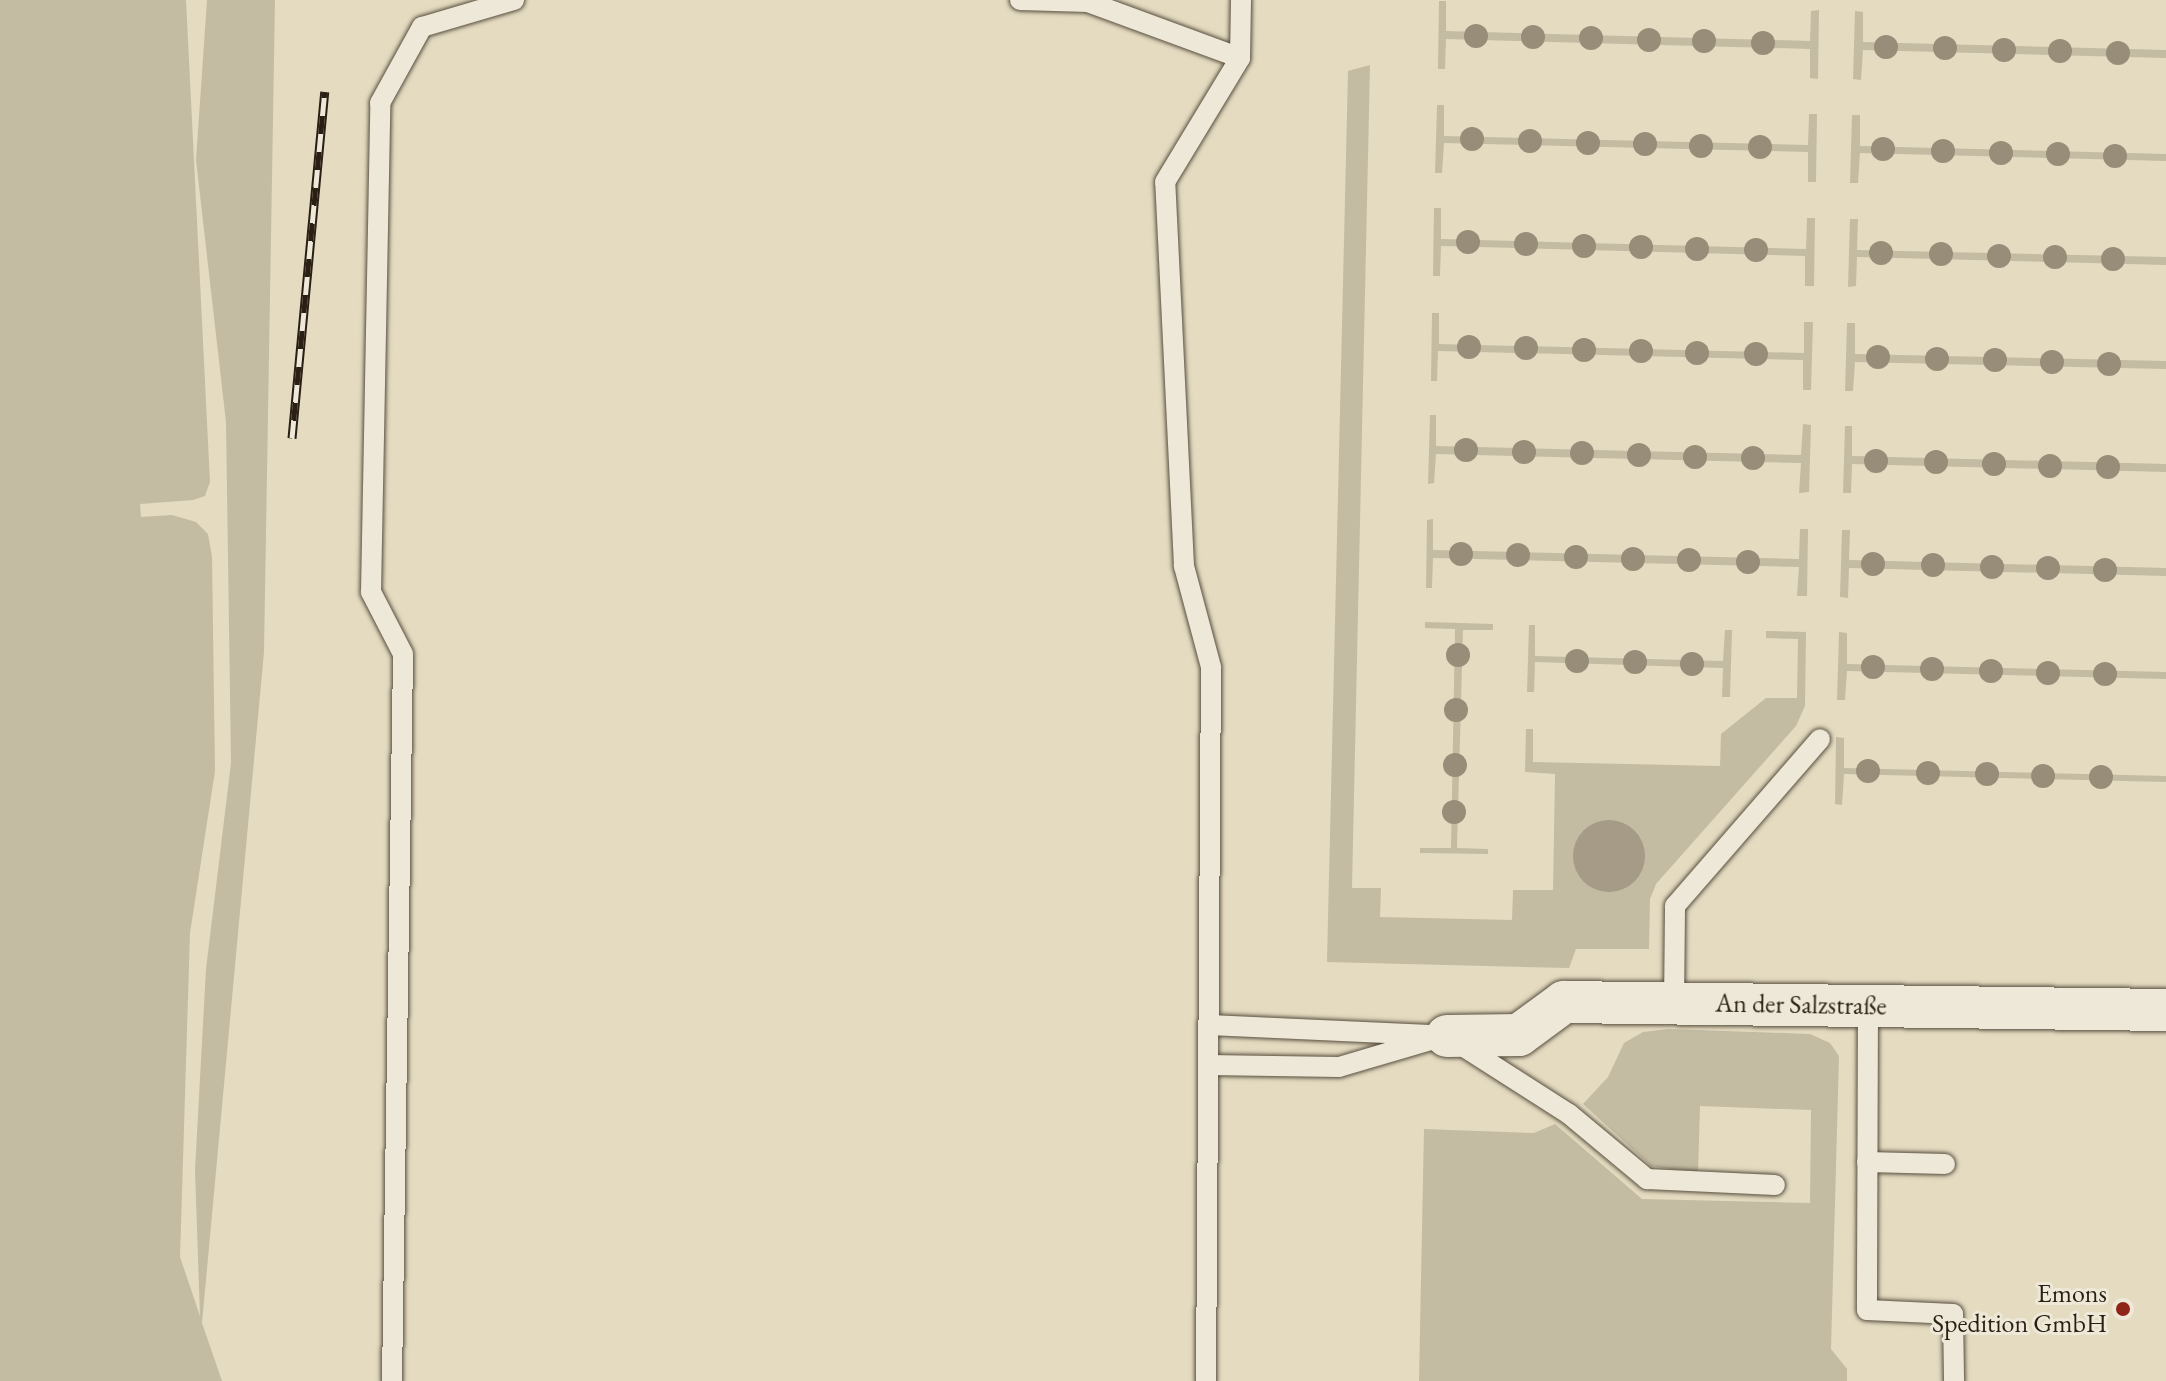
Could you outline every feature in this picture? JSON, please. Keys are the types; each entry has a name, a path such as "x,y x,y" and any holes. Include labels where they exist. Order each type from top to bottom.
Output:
{"street":[{"name":"An der Salzstraße","path":"1447,1036 1519,1035 1564,1002 2166,1010"}],"lane":[{"path":"392,1381 403,654 371,592 380,103 422,27 514,0"},
{"path":"1020,0 1088,2 1240,58"},
{"path":"1206,1381 1211,667 1184,566 1165,182 1240,58 1241,0"},
{"path":"1674,1004 1675,906 1820,739"},
{"path":"1868,1006 1867,1310 1953,1314 1954,1381"},
{"path":"1209,1025 1447,1036 1569,1114 1647,1179 1775,1185"},
{"path":"1208,1065 1339,1067 1447,1036"},
{"path":"1867,1162 1945,1164"}],"shaded area":[{"path":"0,0 186,0 210,482 205,496 193,500 140,504 141,517 172,515 196,522 208,534 212,557 215,771 190,933 180,1257 200,1316 195,1170 206,969 231,763 226,422 196,160 207,0 275,0 264,652 202,1323 222,1381 0,1381"},
{"path":"1439,1 1446,1 1446,31 1810,41 1811,11 1819,10 1818,79 1810,78 1810,49 1446,39 1445,69 1438,69"},
{"path":"1855,11 1863,12 1863,42 2166,50 2166,58 1863,50 1861,80 1853,79"},
{"path":"1370,65 1352,888 1381,888 1380,917 1512,920 1513,890 1553,890 1555,774 1525,772 1526,729 1533,729 1533,762 1720,766 1721,734 1766,698 1797,698 1798,639 1766,638 1766,631 1806,632 1805,706 1796,726 1656,884 1650,899 1649,949 1576,949 1569,968 1327,962 1348,71"},
{"path":"1437,105 1444,105 1444,136 1808,145 1809,114 1817,114 1816,182 1808,182 1808,152 1444,143 1442,173 1435,173"},
{"path":"1852,115 1860,115 1860,146 2166,154 2166,161 1860,153 1858,183 1850,183"},
{"path":"1434,208 1441,208 1441,239 1806,249 1807,218 1815,218 1814,286 1805,286 1805,256 1441,246 1440,276 1433,276"},
{"path":"1850,219 1858,219 1857,250 2166,257 2166,265 1857,257 1856,286 1848,287"},
{"path":"1432,313 1439,313 1439,344 1804,353 1804,322 1813,322 1811,390 1803,390 1803,360 1438,351 1437,381 1431,381"},
{"path":"1847,323 1855,323 1855,354 2166,361 2166,369 1855,362 1853,391 1845,391"},
{"path":"1430,415 1436,415 1436,446 1801,455 1803,424 1811,425 1809,492 1799,493 1801,463 1436,454 1434,483 1428,484"},
{"path":"1845,426 1852,426 1852,456 2166,464 2166,472 1852,464 1851,493 1843,493"},
{"path":"1433,519 1433,550 1799,559 1800,529 1808,529 1807,596 1797,596 1799,567 1433,558 1432,588 1426,588 1427,520"},
{"path":"1842,530 1850,530 1849,560 2166,568 2166,576 1849,568 1848,598 1840,597"},
{"path":"1425,622 1493,624 1493,630 1463,630 1457,848 1488,849 1488,854 1420,853 1420,848 1451,848 1455,629 1425,628"},
{"path":"1529,625 1535,625 1535,656 1723,661 1725,630 1732,630 1730,697 1722,697 1723,668 1535,662 1534,692 1527,692"},
{"path":"1839,632 1847,633 1847,664 2166,672 2166,679 1847,671 1845,700 1837,700"},
{"path":"1836,737 1844,738 1844,768 2166,776 2166,782 1844,774 1842,805 1835,804"},
{"path":"1616,820 1635,830 1643,842 1643,870 1635,882 1623,890 1602,892 1583,882 1575,870 1573,849 1583,830 1595,822"},
{"path":"1668,1029 1810,1034 1830,1043 1839,1056 1831,1349 1847,1369 1847,1381 1419,1381 1424,1129 1534,1133 1555,1124 1642,1199 1810,1203 1811,1110 1700,1106 1698,1173 1651,1166 1583,1104 1608,1077 1624,1043 1643,1032"}],"railway":[{"path":"292,438 325,92"}],"place":[{"name":"Emons Spedition GmbH","path":"2123,1309"}]}
